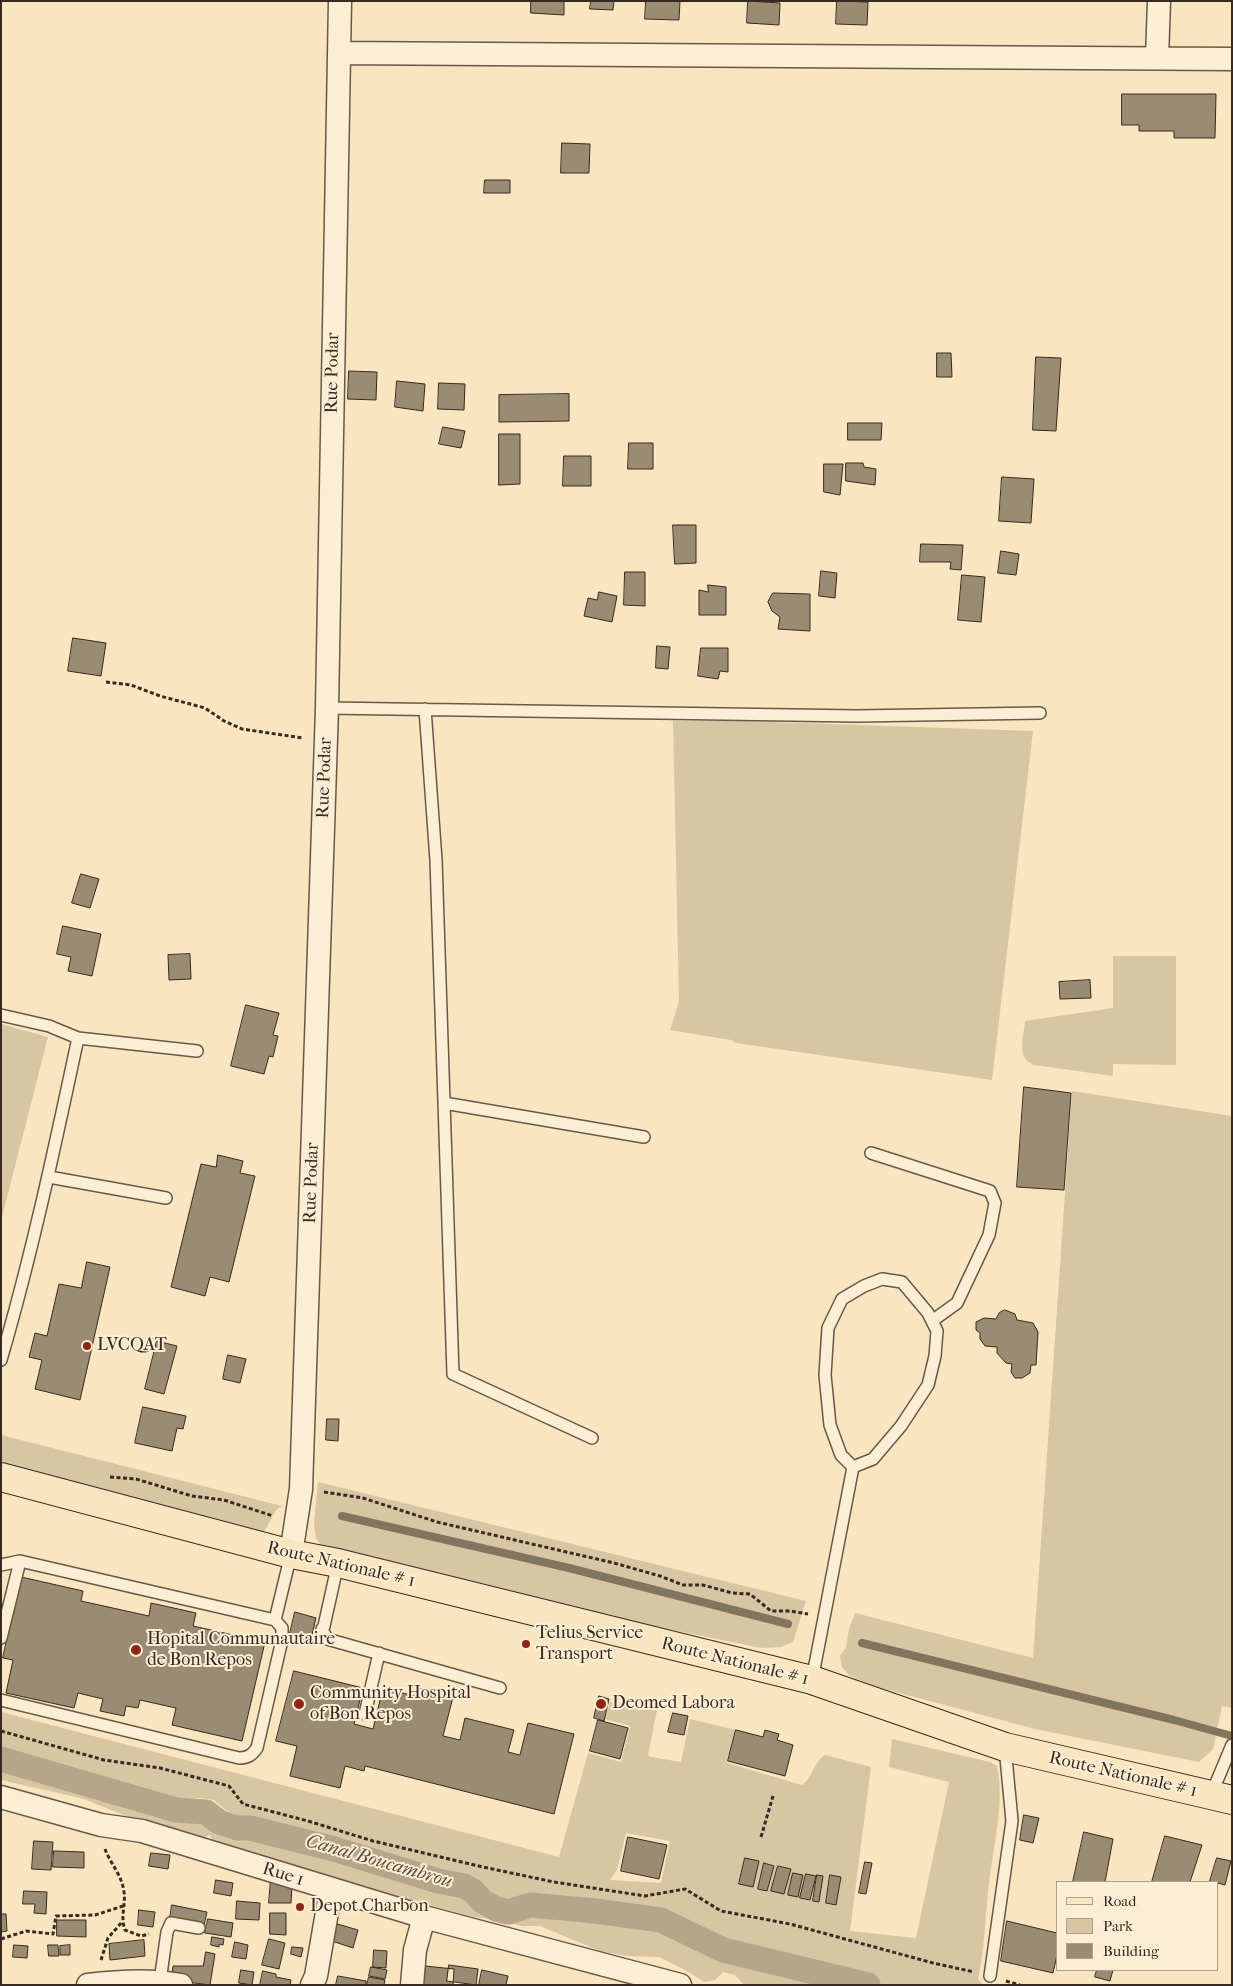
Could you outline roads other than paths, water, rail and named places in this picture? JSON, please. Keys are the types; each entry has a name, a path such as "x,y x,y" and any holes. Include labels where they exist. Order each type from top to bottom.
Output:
{"main road":[{"name":"Route Nationale # 1","path":"1,1477 291,1554 812,1680 1005,1747 1222,1797"}],"street":[{"name":"Rue Podar","path":"291,1554 298,1523 302,1489 326,742 340,1"},
{"path":"1157,58 1159,1"},
{"path":"339,54 1232,59"},
{"name":"Rue 1","path":"1,1797 101,1825 142,1831 424,1917 680,1985"},
{"path":"312,1985 318,1968 331,1890"},
{"path":"412,1985 415,1950 424,1917"},
{"path":"88,1985 113,1981 171,1983"}],"lane":[{"path":"327,708 857,716 1040,714"},
{"path":"425,709 436,860 453,1374 592,1438"},
{"path":"1,1015 49,1026 78,1038 197,1051"},
{"path":"1,1360 14,1317 48,1177 78,1038"},
{"path":"444,1102 644,1137"},
{"path":"870,1153 990,1191 995,1203 989,1235 957,1302 932,1321"},
{"path":"48,1177 166,1198"},
{"path":"882,1279 902,1282 928,1313 937,1331 935,1356 928,1385 901,1426 874,1458 853,1467 841,1455 830,1425 825,1375 828,1328 842,1299 864,1286 882,1279"},
{"path":"812,1680 853,1467"},
{"path":"275,1620 291,1554"},
{"path":"1,1638 20,1562"},
{"path":"1,1565 20,1562 275,1620 282,1628 282,1640 257,1748 247,1758 239,1758 1,1700"},
{"path":"338,1564 322,1630 323,1635 327,1639 500,1688"},
{"path":"365,1714 378,1653"},
{"path":"1222,1797 1232,1745"},
{"path":"990,1976 1012,1821 1005,1747"},
{"path":"171,1983 166,1932 171,1923 199,1928"}],"waterway":[{"path":"342,1516 569,1568 788,1624"},
{"path":"862,1643 1232,1736"},
{"name":"Canal Boucambrou","path":"1,1759 176,1810 206,1812 219,1822 237,1828 250,1828 334,1849 438,1881 464,1886 473,1891 482,1901 496,1909 508,1912 531,1905 661,1920 723,1950 868,1985"}],"place":[{"name":"LVCQAT","path":"87,1346"},
{"name":"Telius Service Transport","path":"526,1644"},
{"name":"Hopital Communautaire de Bon Repos","path":"136,1650"},
{"name":"Community Hospital of Bon Repos","path":"299,1704"},
{"name":"Deomed Labora","path":"601,1704"},
{"name":"Depot Charbon","path":"300,1907"}]}
